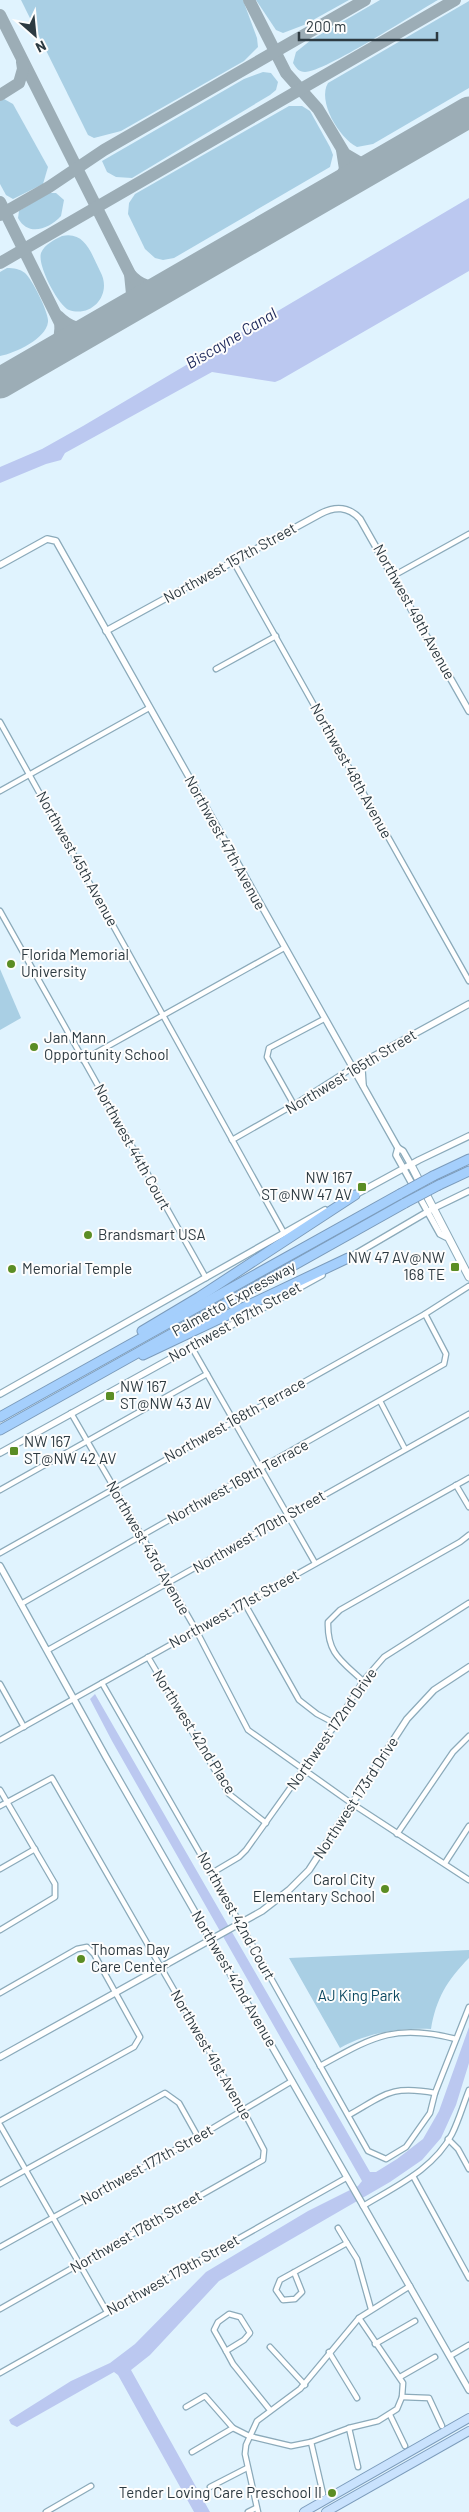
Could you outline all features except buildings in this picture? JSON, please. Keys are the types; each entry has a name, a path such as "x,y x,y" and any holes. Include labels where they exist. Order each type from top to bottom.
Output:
{"highway":[{"name":"Palmetto Expressway","path":"0,1417 400,1194 469,1159"},
{"name":"Palmetto Expressway","path":"0,1430 405,1203 469,1171"},
{"path":"101,1360 126,1340 199,1297 355,1195"},
{"path":"115,1365 149,1353 348,1258"}],"main road":[{"name":"Northwest 47th Avenue","path":"411,1165 446,1230 446,1236 469,1276"},
{"path":"304,2512 469,2418"},
{"path":"326,2512 469,2431"}],"street":[{"name":"Northwest 157th Street","path":"106,631 329,510 343,508 357,515"},
{"name":"Northwest 49th Avenue","path":"357,515 469,711"},
{"path":"393,576 469,534"},
{"name":"Northwest 47th Avenue","path":"0,565 47,539 52,538 56,541 324,1019 398,1148 403,1151 411,1165"},
{"name":"Northwest 48th Avenue","path":"233,561 469,981"},
{"path":"216,669 276,636"},
{"path":"0,791 149,708"},
{"name":"Northwest 45th Avenue","path":"0,722 284,1233"},
{"name":"Northwest 44th Court","path":"0,912 206,1278"},
{"path":"83,1060 284,948"},
{"name":"Northwest 165th Street","path":"232,1140 294,1105 352,1068 469,1004"},
{"path":"294,1105 267,1057 267,1052 324,1019"},
{"path":"364,1089 362,1070 368,1059"},
{"path":"0,1394 284,1233 469,1136"},
{"name":"Northwest 47th Avenue","path":"398,1148 396,1154 427,1212 440,1234 446,1236"},
{"name":"Northwest 167th Street","path":"0,1453 434,1208 469,1191"},
{"name":"Northwest 168th Terrace","path":"0,1553 425,1314 469,1286"},
{"name":"Northwest 169th Terrace","path":"21,1604 444,1364 446,1354 425,1314"},
{"path":"191,1346 286,1516 315,1563"},
{"path":"0,1490 207,1374"},
{"path":"380,1401 406,1449"},
{"name":"Northwest 43rd Avenue","path":"72,1413 196,1630 248,1730 351,1803 469,1880"},
{"name":"Northwest 170th Street","path":"48,1650 469,1414"},
{"name":"Northwest 171st Street","path":"0,1740 469,1478"},
{"path":"456,1485 469,1506"},
{"path":"363,1681 333,1653 328,1638 328,1622 340,1610 460,1542 469,1535"},
{"name":"Northwest 42nd Avenue","path":"0,1566 346,2178 469,2390"},
{"name":"Northwest 172nd Drive","path":"212,1873 239,1857 266,1823 336,1724 363,1681 384,1656 469,1603"},
{"path":"245,1604 299,1700 317,1714 336,1724"},
{"name":"Northwest 42nd Place","path":"148,1657 228,1794 266,1823"},
{"name":"Northwest 173rd Drive","path":"0,2057 238,1924 275,1901 309,1870 407,1718 425,1697 469,1667"},
{"name":"Northwest 42nd Court","path":"102,1683 212,1873 238,1924 368,2151 386,2159 406,2147 430,2113 436,2093"},
{"path":"0,1684 24,1727"},
{"path":"397,1834 452,1752 469,1736"},
{"name":"Northwest 41st Avenue","path":"6,1802 52,1778 243,2110 264,2150"},
{"path":"0,1790 55,1884 55,1897 0,1930"},
{"path":"0,1806 6,1802"},
{"path":"445,1863 469,1826"},
{"path":"0,1869 35,1849"},
{"path":"0,1993 77,1949 87,1947 94,1954 140,2034 140,2040 134,2047 0,2121"},
{"path":"349,2115 391,2091 410,2089 436,2093 469,2007"},
{"path":"320,2066 372,2038 392,2032 412,2031 456,2039"},
{"name":"Northwest 177th Street","path":"0,2247 198,2137 292,2081"},
{"path":"361,2203 413,2176 429,2163 448,2140 469,2090"},
{"path":"0,2184 125,2113 165,2093 179,2103 198,2137"},
{"path":"0,2125 107,2312"},
{"path":"448,2140 458,2149 469,2169"},
{"name":"Northwest 178th Street","path":"0,2309 263,2160 264,2150"},
{"path":"413,2176 469,2278"},
{"name":"Northwest 179th Street","path":"0,2372 346,2178"},
{"path":"338,2228 358,2259 372,2308"},
{"path":"294,2272 302,2292 295,2299 284,2300 276,2290 280,2280 294,2272 347,2243"},
{"path":"248,2512 257,2510 245,2454 249,2436 257,2421 305,2384 329,2352 359,2318 372,2308 410,2286"},
{"path":"226,2350 244,2340 250,2332 240,2317 229,2314 218,2322 214,2330 232,2364 270,2410"},
{"path":"186,2407 206,2396 233,2428 249,2436 290,2446 311,2442 349,2428 378,2422 396,2409 402,2397 403,2384 359,2318"},
{"path":"375,2344 415,2321"},
{"path":"450,2356 469,2345"},
{"path":"270,2347 305,2384"},
{"path":"329,2352 357,2398"},
{"path":"400,2377 435,2357"},
{"path":"402,2397 429,2398 442,2426"},
{"path":"390,2415 405,2446"},
{"path":"192,2452 233,2428"},
{"path":"349,2428 358,2467"},
{"path":"311,2442 322,2494"},
{"path":"210,2487 247,2468"},
{"path":"46,2512 91,2486"}],"green space":[{"path":"21,0 243,0 257,38 258,47 244,61 121,131 94,138 88,135"},
{"path":"256,0 349,0 304,25 283,33 276,30"},
{"path":"380,0 438,0 331,63 305,72 295,67 293,63 296,52 311,40"},
{"path":"469,1 469,88 373,144 357,147 343,136 332,118 325,99 328,83"},
{"path":"263,72 271,73 278,82 276,90 270,95 132,178 116,177 107,172 102,161 244,79"},
{"path":"4,99 13,104 48,167 43,184 13,199 6,195 0,184 0,101"},
{"path":"289,106 302,106 310,111 333,155 330,167 174,258 163,260 155,258 145,249 128,214 129,203 135,194"},
{"path":"48,193 56,193 64,200 61,216 45,227 39,229 27,228 18,218 19,211"},
{"path":"70,235 82,240 90,251 103,280 102,296 98,302 85,311 77,312 64,307 49,284 42,266 41,253 45,247 62,236"},
{"path":"7,268 19,270 28,276 43,304 48,322 42,334 29,344 14,352 0,356 0,272"},
{"path":"0,969 21,1018 0,1030"},
{"name":"AJ King Park","path":"469,1950 469,1958 454,1974 439,1999 431,2029 407,2029 384,2032 362,2038 340,2048 289,1958"}],"shaded area":[{"path":"469,198 469,271 280,380 275,382 212,372 65,453 61,460 46,464 0,483 0,467 42,449 83,426"},
{"path":"95,1694 370,2172 376,2172 397,2159 423,2139 439,2111 469,2027 469,2063 456,2105 441,2138 422,2160 390,2182 219,2281 150,2355 131,2370 210,2512 194,2512 118,2375 114,2372 17,2427 11,2424 9,2420 71,2381 110,2363 135,2344 206,2272 308,2211 358,2186 362,2181 112,1741 90,1699"}],"taxiway":[{"path":"249,0 286,73 318,109 345,154 362,164 378,164"},
{"path":"0,215 49,187 104,150 365,0"},
{"path":"0,263 455,0"},
{"path":"0,15 130,274 132,294 123,312"},
{"path":"0,95 19,83 23,69 22,62"},
{"path":"335,189 345,169 342,150"},
{"path":"0,202 60,323 60,334 57,342 45,357"},
{"path":"130,274 146,285 166,287"},
{"path":"58,316 66,323 75,327 84,329 95,328"},
{"path":"0,373 14,373 23,370"}],"runway":[{"path":"0,383 469,112"}],"place":[{"name":"Florida Memorial University","path":"11,964"},
{"name":"Jan Mann Opportunity School","path":"34,1047"},
{"name":"NW 167 ST@NW 47 AV","path":"362,1187"},
{"name":"Brandsmart USA","path":"88,1235"},
{"name":"NW 47 AV@NW 168 TE","path":"455,1267"},
{"name":"Memorial Temple","path":"12,1269"},
{"name":"NW 167 ST@NW 43 AV","path":"110,1396"},
{"name":"NW 167 ST@NW 42 AV","path":"14,1451"},
{"name":"Carol City Elementary School","path":"385,1889"},
{"name":"Thomas Day Care Center","path":"81,1959"},
{"name":"Tender Loving Care Preschool II","path":"332,2493"}],"water label":[{"name":"Biscayne Canal","path":"231,338"}]}
